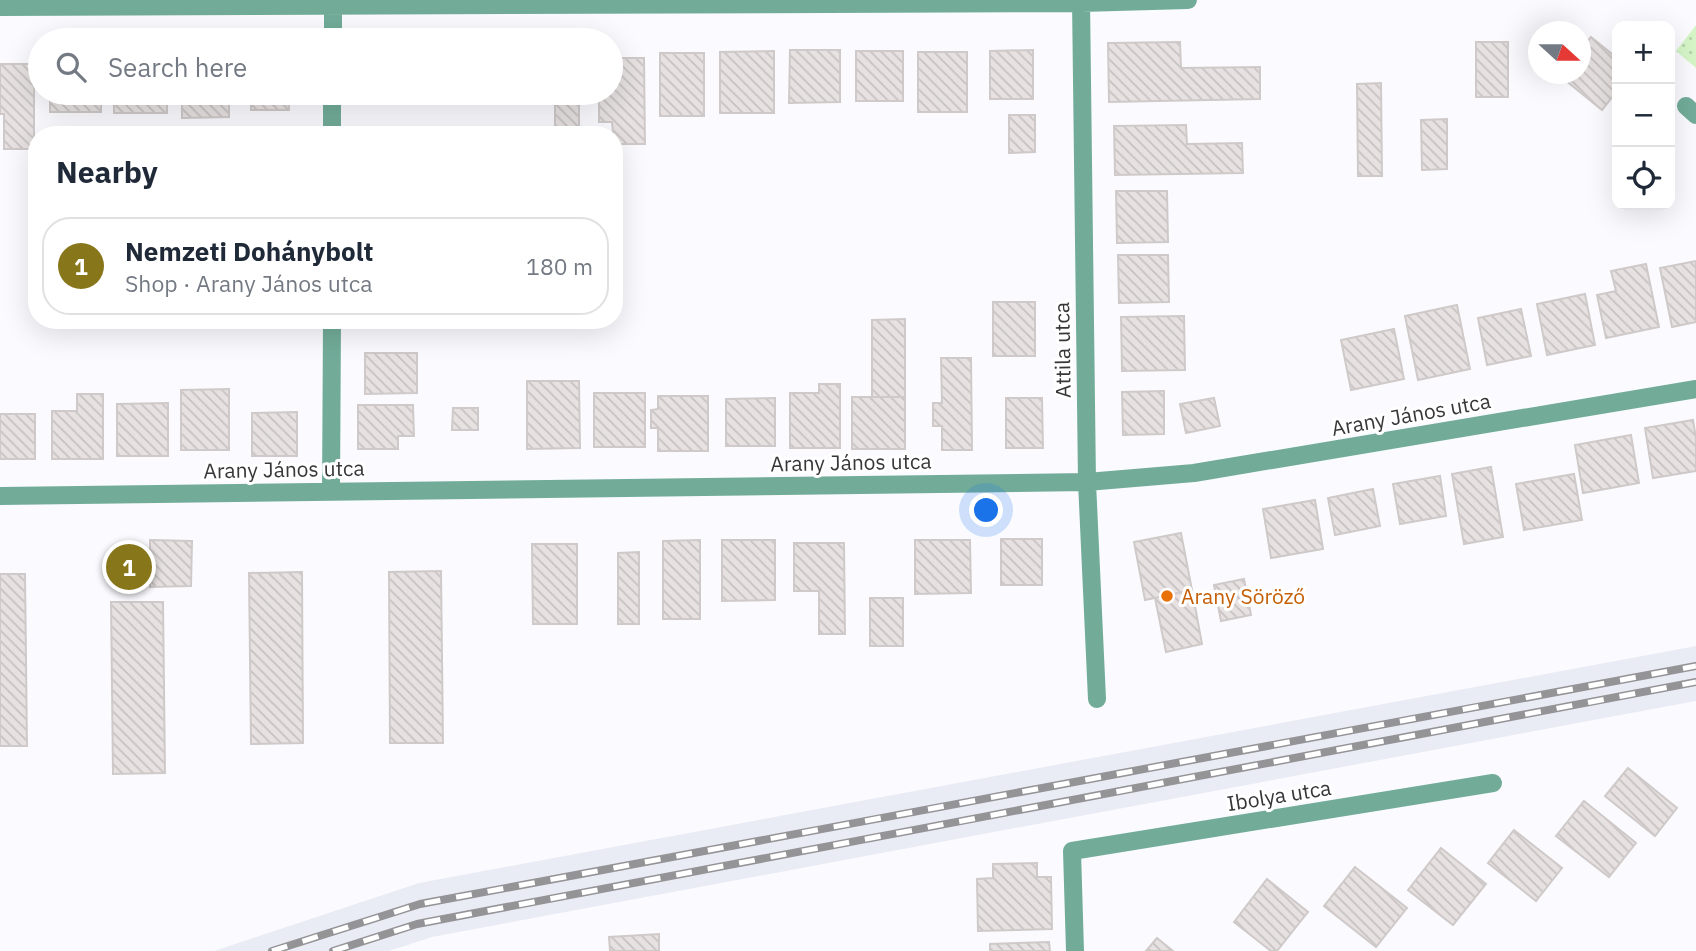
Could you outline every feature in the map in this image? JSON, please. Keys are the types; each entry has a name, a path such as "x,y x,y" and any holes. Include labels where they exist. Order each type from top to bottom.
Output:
{"street":[{"path":"0,7 333,2 1188,0"},
{"name":"Attila utca","path":"1081,1 1087,482 1097,699"},
{"path":"332,28 333,2"},
{"path":"332,105 332,126"},
{"path":"331,490 332,329"},
{"name":"Arany János utca","path":"0,496 1087,482 1194,473 1696,389"},
{"name":"Ibolya utca","path":"1074,951 1072,851 1493,783"}],"shaded area":[{"path":"1696,646 1696,701 432,937 389,951 214,951 419,883"}],"green space":[{"path":"1696,25 1696,68 1676,51"}],"building":[{"path":"1591,37 1612,54 1612,97 1602,110 1570,84 1591,84"},
{"path":"1180,42 1181,68 1260,67 1260,99 1109,102 1108,43"},
{"path":"1476,42 1508,42 1508,97 1476,97"},
{"path":"790,50 840,50 840,102 789,103"},
{"path":"1033,50 1033,99 990,99 990,51"},
{"path":"774,51 774,113 720,113 720,52"},
{"path":"856,51 903,51 903,101 856,101"},
{"path":"918,52 967,52 967,112 918,112"},
{"path":"660,53 704,53 704,116 660,116"},
{"path":"623,58 644,58 645,144 623,144 623,126 612,126 612,122 599,122 599,105 623,105"},
{"path":"0,64 28,64 28,105 34,105 34,126 28,126 28,149 4,149 4,114 0,114"},
{"path":"1381,83 1382,176 1358,176 1357,84"},
{"path":"50,105 101,105 101,112 50,112"},
{"path":"114,105 167,105 167,113 114,113"},
{"path":"182,105 229,105 229,117 182,118"},
{"path":"251,105 289,105 289,110 251,110"},
{"path":"555,105 579,105 579,126 555,126"},
{"path":"1009,115 1035,115 1035,152 1009,153"},
{"path":"1447,119 1447,169 1422,170 1421,120"},
{"path":"1186,125 1187,144 1242,143 1243,173 1115,175 1114,126"},
{"path":"1116,191 1167,191 1168,242 1117,243"},
{"path":"1118,255 1168,255 1169,302 1119,303"},
{"path":"1696,261 1696,322 1672,327 1660,268"},
{"path":"1646,264 1659,327 1606,338 1597,295 1616,291 1611,271"},
{"path":"1585,294 1595,345 1547,355 1537,304"},
{"path":"993,302 1035,302 1035,356 993,356"},
{"path":"1457,305 1470,369 1418,380 1405,316"},
{"path":"1521,309 1531,356 1487,365 1478,318"},
{"path":"1184,316 1185,370 1122,371 1121,317"},
{"path":"905,319 905,397 872,397 872,320"},
{"path":"1394,329 1404,379 1351,390 1341,340"},
{"path":"365,353 417,353 417,393 365,394"},
{"path":"941,358 971,358 972,450 942,450 942,426 933,426 933,403 942,403"},
{"path":"527,381 579,381 580,448 527,449"},
{"path":"819,384 840,384 840,448 790,448 790,393 819,393"},
{"path":"229,389 229,450 181,450 181,390"},
{"path":"1164,391 1164,434 1123,435 1122,392"},
{"path":"594,393 645,393 645,447 594,447"},
{"path":"77,394 103,394 103,459 52,459 52,411 77,411"},
{"path":"658,396 708,396 708,451 658,451 658,428 651,428 651,410 658,409"},
{"path":"852,397 905,397 905,449 852,449"},
{"path":"775,398 775,446 726,446 726,399"},
{"path":"1006,398 1042,398 1043,448 1006,448"},
{"path":"1214,398 1220,426 1186,433 1180,404"},
{"path":"168,403 168,456 117,456 117,404"},
{"path":"358,405 413,405 414,436 398,436 398,449 358,449"},
{"path":"453,408 478,408 478,430 452,430"},
{"path":"297,412 297,456 252,456 252,413"},
{"path":"0,414 35,414 35,459 0,459"},
{"path":"1693,420 1696,471 1653,478 1645,428"},
{"path":"1631,435 1639,483 1583,493 1575,445"},
{"path":"1491,467 1503,537 1464,544 1452,474"},
{"path":"1574,474 1582,520 1524,530 1516,484"},
{"path":"1440,476 1446,516 1400,524 1393,484"},
{"path":"1373,489 1380,526 1335,535 1328,498"},
{"path":"1315,500 1323,549 1271,558 1263,509"},
{"path":"1181,533 1192,590 1145,600 1134,542"},
{"path":"1001,539 1042,539 1042,585 1001,585"},
{"path":"150,540 192,541 191,586 150,587"},
{"path":"700,540 700,619 663,619 663,541"},
{"path":"722,540 775,540 775,600 722,601"},
{"path":"915,540 970,540 971,593 915,594"},
{"path":"794,543 844,543 845,634 819,634 819,591 794,591"},
{"path":"532,544 577,544 577,624 533,624"},
{"path":"115,547 142,547 142,589 115,588"},
{"path":"639,552 639,624 618,624 618,553"},
{"path":"441,571 443,743 390,743 389,572"},
{"path":"302,572 303,743 251,744 249,573"},
{"path":"0,574 25,574 27,746 0,746"},
{"path":"1244,579 1251,615 1221,621 1214,585"},
{"path":"1192,590 1202,644 1166,652 1155,598"},
{"path":"870,598 903,598 903,646 870,646"},
{"path":"111,602 163,602 165,773 113,774"},
{"path":"1628,768 1677,808 1655,836 1605,796"},
{"path":"1584,801 1636,843 1609,877 1556,836"},
{"path":"1514,830 1562,868 1536,901 1488,863"},
{"path":"1441,848 1486,884 1453,925 1408,890"},
{"path":"1037,863 1037,877 1051,877 1052,929 978,931 977,879 993,878 993,864"},
{"path":"1355,867 1407,908 1376,947 1324,906"},
{"path":"1267,879 1308,912 1277,951 1271,951 1234,922"},
{"path":"659,934 659,951 610,951 609,937"},
{"path":"1157,938 1173,951 1146,951"},
{"path":"1049,942 1050,951 990,951 990,944"}],"railway":[{"path":"272,951 420,904 1696,666"},
{"path":"333,951 417,924 1696,682"}],"place":[{"name":"Nemzeti Dohánybolt","path":"129,567"},
{"name":"Arany Söröző","path":"1167,596"}]}
